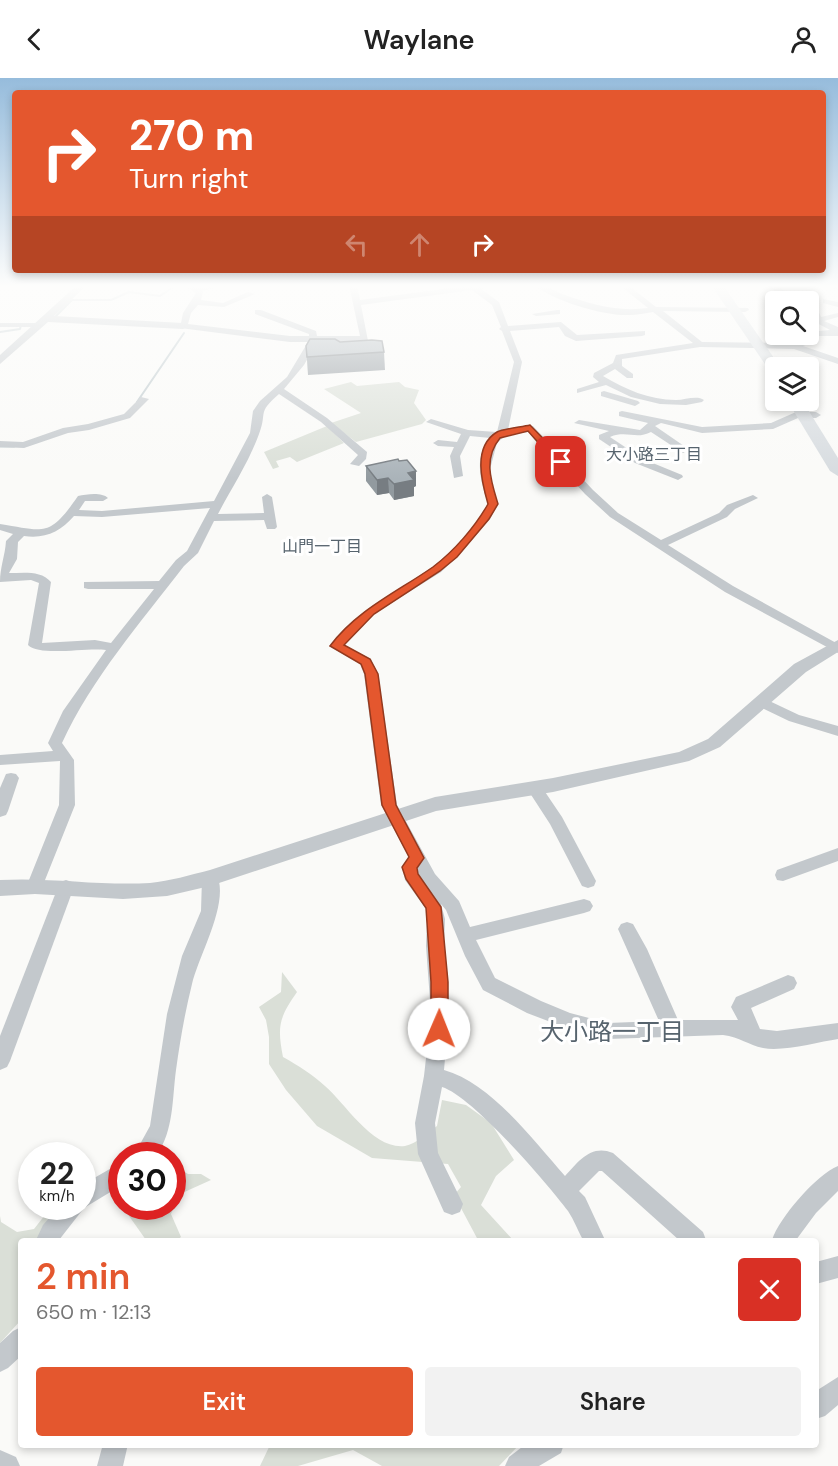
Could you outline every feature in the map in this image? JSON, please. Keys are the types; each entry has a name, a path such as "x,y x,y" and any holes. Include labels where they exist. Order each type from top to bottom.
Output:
{"highway":[{"path":"809,411 838,471"},
{"path":"810,411 838,450"}],"street":[{"path":"0,361 12,350"},
{"path":"35,885 67,805 67,760 55,743 70,711 114,647 180,563 192,553 255,433 258,411 263,403 280,390 300,365 308,350"},
{"path":"512,350 518,362 500,435 492,442 485,463 484,473 493,504 486,517 453,555 436,569 370,611 336,646 366,662 371,674 389,805 397,816 429,879 453,906 474,956 489,984 534,1008 569,1021 608,1031 723,1027 741,1029 764,1040 838,1031"},
{"path":"633,350 619,357 617,364 598,373 598,377 626,392 666,403 699,400"},
{"path":"806,350 838,361"},
{"path":"617,364 630,376"},
{"path":"580,391 607,382"},
{"path":"280,390 324,420 363,454 362,459 355,464 366,466"},
{"path":"617,398 626,392"},
{"path":"604,394 647,405"},
{"path":"0,444 23,445 66,430 93,426 127,416 144,399"},
{"path":"633,402 620,420 603,437 639,460 678,477"},
{"path":"579,423 620,420 641,433 652,424 670,421 702,430 729,429 773,426 806,411"},
{"path":"431,422 467,433 500,435 530,428 589,492 614,515 729,589 837,647"},
{"path":"652,424 683,450"},
{"path":"458,476 455,456 467,433"},
{"path":"438,443 460,446"},
{"path":"211,518 270,521 267,497"},
{"path":"0,527 12,528 21,533 37,533 54,529 63,524 82,498 103,498"},
{"path":"659,545 753,498"},
{"path":"72,513 102,514 218,504"},
{"path":"1,578 11,559 12,541 21,533"},
{"path":"1,578 31,576 45,582 34,639 35,645 40,647 95,644 114,647"},
{"path":"88,585 163,585"},
{"path":"0,888 35,885 143,891 172,888 210,878 455,799 534,787 659,763 702,750 726,734 800,668 837,647"},
{"path":"761,702 794,718 838,731"},
{"path":"0,760 62,755"},
{"path":"0,811 11,777"},
{"path":"534,787 562,831 588,881"},
{"path":"783,875 838,855"},
{"path":"417,858 410,867 411,875 434,907 436,919 435,946 440,1014 434,1076 424,1123 428,1154 452,1204"},
{"path":"152,1142 162,1124 166,1074 179,1000 191,956 211,912 213,899 210,878"},
{"path":"0,1061 66,887"},
{"path":"466,935 584,906"},
{"path":"627,929 638,949 672,1029"},
{"path":"751,1033 750,1025 740,1007 743,1003 788,983"},
{"path":"434,1076 452,1081 469,1091 510,1129 576,1205 593,1238"},
{"path":"565,1191 594,1161 606,1160 693,1238"},
{"path":"784,1238 808,1205 838,1176"},
{"path":"48,1238 62,1220"},
{"path":"819,1272 838,1267"},
{"path":"0,1360 18,1343"},
{"path":"819,1405 838,1389"},
{"path":"110,1466 115,1448"},
{"path":"518,1466 543,1448"},
{"path":"0,1462 7,1466"}],"shaded area":[{"path":"351,382 357,386 399,382 405,387 419,390 414,403 426,420 422,424 356,442 331,423 361,413 324,389"},
{"path":"327,426 344,443 297,462 290,457 276,461 279,467 273,469 264,452"},
{"path":"282,972 297,992 286,1009 281,1023 280,1037 283,1057 320,1082 371,1134 382,1141 405,1146 422,1138 437,1126 442,1100 466,1105 491,1123 514,1160 496,1176 481,1205 511,1238 477,1238 454,1195 461,1187 448,1164 372,1158 317,1126 286,1090 269,1064 269,1037 266,1020 259,1007 281,992"},
{"path":"186,1173 201,1174 211,1180 186,1191"},
{"path":"0,1216 1,1222 17,1232 34,1229 41,1220 53,1220 40,1238 18,1238 18,1323 0,1343"},
{"path":"132,1220 174,1220 181,1237 180,1238 145,1238"},
{"path":"268,1448 516,1448 499,1466 382,1466 353,1450 298,1466 260,1466"}],"building":[{"path":"306,350 384,350 384,352 307,357"},
{"path":"398,459 399,461 407,460 416,471 408,473 414,480 394,484 388,478 377,480 366,466"}],"waterway":[{"path":"137,402 173,350"},
{"path":"0,446 14,446"}],"district":[{"name":"大小路三丁目","path":"654,454"},
{"name":"山門一丁目","path":"322,546"},
{"name":"大小路一丁目","path":"612,1031"}],"route":[{"path":"439,1029 440,982 435,946 434,907 411,875 410,867 417,858 397,816 389,805 371,674 366,662 336,646 370,611 436,569 453,555 486,517 493,504 484,473 485,463 492,442 497,436 530,428 561,462"}]}
